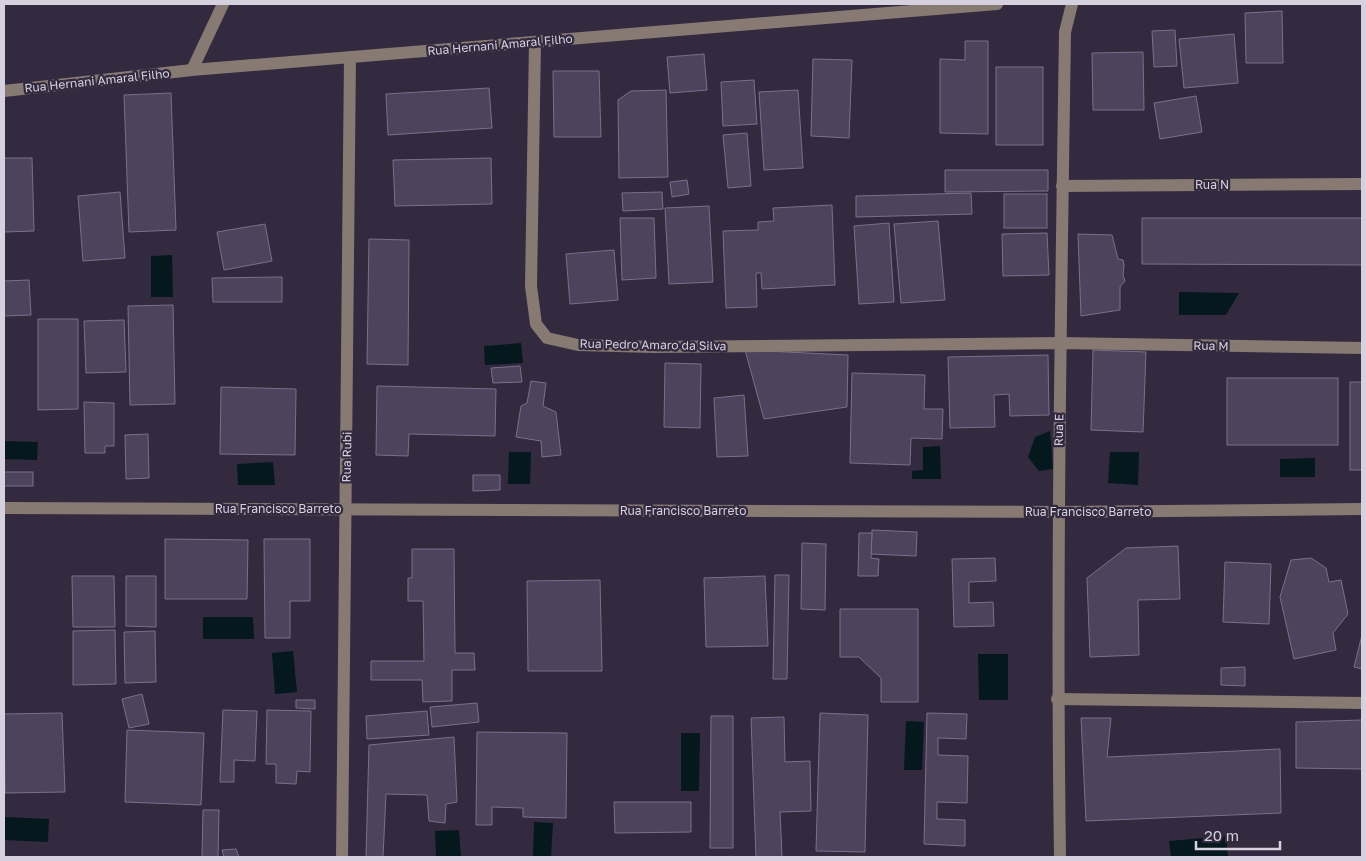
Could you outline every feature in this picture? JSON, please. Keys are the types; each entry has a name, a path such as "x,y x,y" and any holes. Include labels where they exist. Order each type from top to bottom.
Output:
{"street":[{"path":"192,70 223,4"},
{"name":"Rua Hernani Amaral Filho","path":"4,91 192,70 997,4"},
{"name":"Rua E","path":"1060,857 1057,699 1059,343 1065,32 1072,4"},
{"name":"Rua Pedro Amaro da Silva","path":"535,42 531,286 536,324 546,338 578,345 655,347 1059,343"},
{"name":"Rua Rubi","path":"342,857 350,57"},
{"name":"Rua N","path":"1062,186 1362,184"},
{"name":"Rua M","path":"1059,343 1362,348"},
{"name":"Rua Francisco Barreto","path":"4,508 1058,512 1362,508"},
{"path":"1057,699 1362,703"}],"shaded area":[{"path":"172,255 173,297 151,297 151,256"},
{"path":"1179,292 1239,293 1226,315 1179,315"},
{"path":"521,343 523,363 485,365 484,346"},
{"path":"1050,431 1053,469 1039,471 1028,457 1035,437"},
{"path":"4,441 38,442 37,460 4,459"},
{"path":"940,446 941,479 912,479 912,471 923,470 923,447"},
{"path":"509,452 531,452 530,484 508,484"},
{"path":"1110,452 1139,452 1138,485 1108,483"},
{"path":"1315,458 1315,477 1280,477 1280,459"},
{"path":"273,462 275,485 238,485 237,464"},
{"path":"203,617 253,617 254,639 203,639"},
{"path":"293,651 297,692 275,694 272,653"},
{"path":"978,654 1008,654 1008,700 979,700"},
{"path":"906,721 924,722 922,770 904,770"},
{"path":"681,733 700,733 699,791 681,791"},
{"path":"5,817 49,819 48,842 4,840"},
{"path":"534,822 553,823 551,857 533,856"},
{"path":"459,830 461,857 436,857 435,831"},
{"path":"1226,836 1228,857 1171,857 1169,841"}],"building":[{"path":"1282,11 1283,63 1246,63 1245,13"},
{"path":"1175,30 1177,66 1154,67 1152,31"},
{"path":"1234,34 1238,83 1184,88 1179,39"},
{"path":"965,41 988,41 988,134 940,133 940,59 965,60"},
{"path":"1143,52 1144,110 1093,110 1092,53"},
{"path":"704,54 707,90 670,93 667,57"},
{"path":"813,59 852,60 849,138 811,136"},
{"path":"996,67 1043,67 1043,145 996,145"},
{"path":"553,71 599,71 601,137 554,137"},
{"path":"754,80 757,124 723,126 721,82"},
{"path":"489,88 492,128 388,135 386,94"},
{"path":"666,90 668,177 619,178 618,100 631,91"},
{"path":"798,90 803,168 764,170 759,92"},
{"path":"171,93 176,230 129,232 124,95"},
{"path":"1196,96 1202,132 1160,139 1154,103"},
{"path":"747,133 751,186 728,188 723,135"},
{"path":"4,158 32,158 34,231 4,232"},
{"path":"491,158 492,204 395,206 393,160"},
{"path":"945,170 1048,170 1048,191 945,192"},
{"path":"687,180 689,194 672,197 670,182"},
{"path":"120,192 125,258 83,261 78,196"},
{"path":"662,192 663,209 623,211 622,193"},
{"path":"971,193 972,214 856,217 856,196"},
{"path":"1004,194 1047,194 1047,228 1004,228"},
{"path":"832,205 835,285 762,289 761,273 756,273 757,307 726,308 723,231 758,230 758,222 774,221 773,208"},
{"path":"709,206 713,282 669,284 665,208"},
{"path":"620,218 654,218 656,278 622,280"},
{"path":"1142,218 1362,218 1362,265 1142,264"},
{"path":"938,221 945,300 901,303 894,224"},
{"path":"889,223 894,302 859,304 854,226"},
{"path":"265,224 272,261 224,270 217,232"},
{"path":"1047,233 1049,275 1003,276 1002,234"},
{"path":"1078,234 1112,235 1118,259 1123,260 1124,265 1123,275 1125,281 1120,287 1120,310 1081,316"},
{"path":"369,239 409,240 408,365 367,364"},
{"path":"614,250 618,300 570,304 566,254"},
{"path":"282,277 282,302 213,302 212,278"},
{"path":"29,280 31,315 4,316 4,281"},
{"path":"173,305 175,404 130,405 128,306"},
{"path":"38,319 78,319 78,409 38,410"},
{"path":"124,320 126,372 86,373 84,321"},
{"path":"745,350 848,355 847,407 764,419"},
{"path":"1093,350 1146,352 1143,432 1091,430"},
{"path":"1048,355 1049,415 1010,416 1009,394 994,395 995,427 950,428 948,357"},
{"path":"665,363 701,364 700,428 664,427"},
{"path":"520,366 522,382 493,383 491,368"},
{"path":"852,373 925,375 924,409 943,409 942,439 911,438 910,465 850,463"},
{"path":"1227,378 1338,378 1338,445 1227,445"},
{"path":"531,381 546,383 543,406 556,412 561,455 542,457 541,441 516,437 521,406 527,403"},
{"path":"1350,382 1362,382 1362,470 1350,470"},
{"path":"377,386 496,389 495,436 409,434 408,456 376,455"},
{"path":"221,387 296,389 295,455 220,454"},
{"path":"744,395 748,456 717,457 714,398"},
{"path":"84,402 114,403 114,446 105,446 105,453 85,453"},
{"path":"148,434 149,478 126,479 125,435"},
{"path":"4,472 33,472 33,486 4,486"},
{"path":"473,475 500,475 500,490 473,491"},
{"path":"872,530 917,532 916,556 871,554"},
{"path":"859,533 872,533 871,558 879,559 878,576 858,576"},
{"path":"165,539 248,540 247,599 165,599"},
{"path":"264,539 310,539 310,601 290,601 290,638 265,638"},
{"path":"802,543 826,544 825,610 801,609"},
{"path":"1178,546 1180,599 1138,600 1139,655 1090,657 1087,578 1126,548"},
{"path":"412,549 454,549 455,653 474,653 475,670 452,670 452,701 423,702 422,680 371,680 371,661 424,661 423,601 408,601 408,578 412,578"},
{"path":"995,558 996,581 969,582 969,603 993,602 994,626 954,627 952,559"},
{"path":"1311,558 1326,568 1329,582 1341,580 1348,614 1333,633 1336,650 1294,659 1280,597 1291,560"},
{"path":"1225,562 1271,564 1269,624 1223,622"},
{"path":"775,575 789,575 787,679 773,679"},
{"path":"72,576 114,576 115,627 73,627"},
{"path":"126,576 156,576 156,627 126,626"},
{"path":"765,576 768,646 706,647 704,578"},
{"path":"600,580 602,671 528,671 527,581"},
{"path":"840,609 918,609 918,702 881,702 881,678 859,657 840,657"},
{"path":"115,630 116,684 73,685 73,631"},
{"path":"155,631 156,682 125,683 124,632"},
{"path":"1362,635 1362,669 1354,667"},
{"path":"1245,667 1245,686 1221,685 1221,668"},
{"path":"142,694 149,724 129,728 122,699"},
{"path":"296,700 315,700 315,709 296,708"},
{"path":"477,703 479,722 432,727 430,707"},
{"path":"223,710 257,711 255,761 234,760 234,782 220,782"},
{"path":"267,710 311,711 310,772 297,771 296,784 276,783 276,764 266,764"},
{"path":"427,711 429,735 367,739 366,716"},
{"path":"62,713 65,792 5,793 4,714"},
{"path":"820,713 868,715 865,852 816,851"},
{"path":"927,713 967,714 966,739 938,738 938,755 968,756 967,803 937,802 937,819 965,820 965,846 924,844"},
{"path":"711,716 733,716 733,848 710,848"},
{"path":"784,717 785,762 810,761 811,811 780,812 782,857 756,857 751,718"},
{"path":"1081,718 1111,718 1107,757 1280,749 1281,813 1086,821"},
{"path":"1362,720 1362,769 1296,768 1296,722"},
{"path":"127,730 204,733 201,805 125,802"},
{"path":"477,732 567,733 566,818 523,817 523,808 492,807 492,825 476,825"},
{"path":"454,737 457,802 446,804 445,823 429,821 427,795 386,794 383,857 366,857 369,745"},
{"path":"614,802 691,802 691,832 615,833"},
{"path":"203,810 219,810 218,857 202,857"},
{"path":"236,849 239,857 224,857 222,850"}]}
